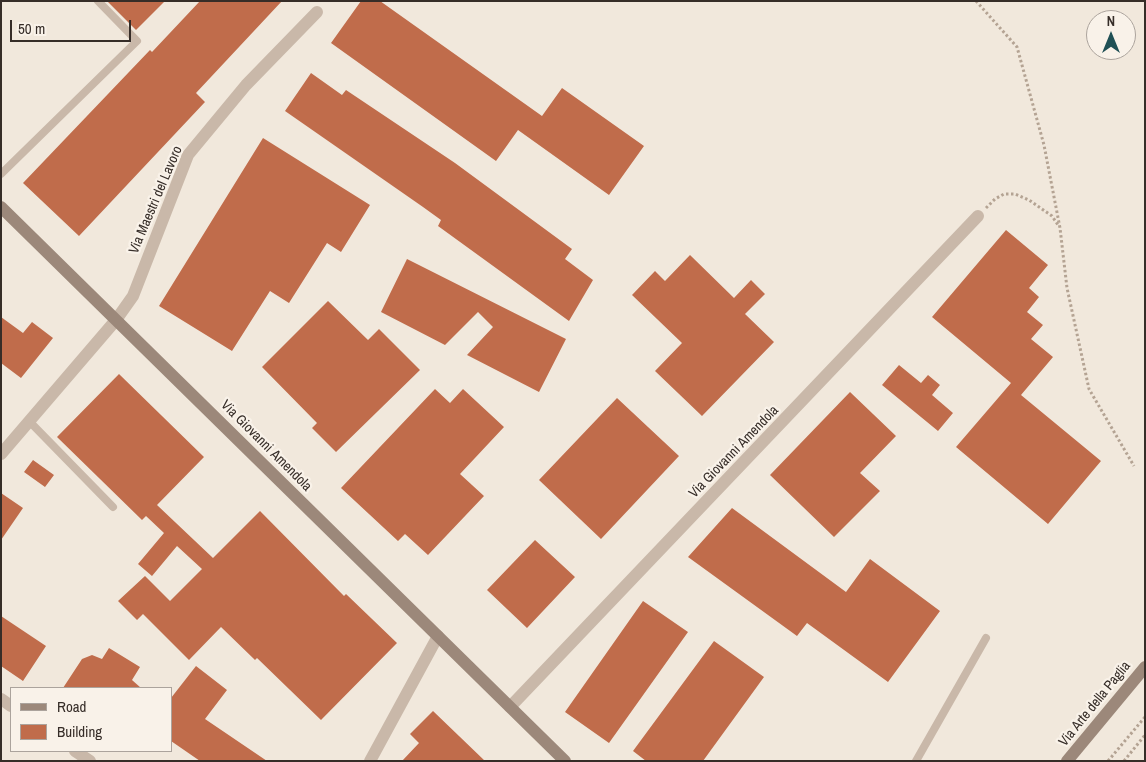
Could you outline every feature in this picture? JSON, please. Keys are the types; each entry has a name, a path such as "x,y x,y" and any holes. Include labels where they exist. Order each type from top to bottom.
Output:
{"street":[{"name":"Via Maestri del Lavoro","path":"1,454 116,320 133,296 188,155 246,85 317,12"},
{"name":"Via Giovanni Amendola","path":"1,207 564,761"},
{"name":"Via Giovanni Amendola","path":"510,707 978,216"},
{"path":"370,761 438,636"},
{"name":"Via Arte della Paglia","path":"1067,761 1145,667"},
{"path":"76,752 90,761"}],"lane":[{"path":"1,174 137,41 98,1"},
{"path":"29,421 113,507"},
{"path":"916,761 986,638"}],"path":[{"path":"976,1 1017,47 1044,145 1060,228 1067,288 1089,389 1134,466"},
{"path":"978,216 994,199 1004,194 1015,194 1029,200 1052,216 1060,228"},
{"path":"1108,761 1145,717"},
{"path":"1124,761 1145,735"}],"building":[{"path":"107,1 165,1 136,30"},
{"path":"200,1 282,1 196,93 205,102 79,236 23,183 150,50 152,52"},
{"path":"361,1 380,1 542,116 562,88 644,146 609,195 518,130 496,161 331,43"},
{"path":"311,73 342,95 346,90 455,163 572,249 565,259 593,280 569,321 438,226 441,220 285,111"},
{"path":"263,138 370,205 341,252 327,243 289,303 270,291 232,351 159,306"},
{"path":"1006,230 1048,265 1029,288 1039,297 1027,312 1043,325 1031,339 1053,357 1021,395 1101,461 1048,524 956,447 1011,383 932,317"},
{"path":"690,255 734,298 751,280 765,294 745,314 774,342 702,416 655,371 682,343 632,295 655,271 665,281"},
{"path":"407,259 566,339 539,392 467,355 493,327 478,312 445,345 381,312"},
{"path":"328,301 368,340 379,329 420,370 336,452 312,428 317,423 262,367"},
{"path":"1,317 23,333 32,322 53,338 21,378 1,363"},
{"path":"899,365 921,383 928,375 940,385 932,395 953,413 938,431 882,385"},
{"path":"119,374 204,457 157,505 213,558 260,511 344,596 346,594 397,643 321,720 257,658 255,660 221,627 189,660 143,614 137,620 118,601 145,576 170,601 202,569 177,546 152,576 138,564 164,533 146,516 142,520 57,437"},
{"path":"435,389 450,403 463,389 504,427 460,474 484,496 428,555 405,534 398,541 341,488"},
{"path":"850,392 896,436 860,473 880,491 834,537 770,475"},
{"path":"617,398 679,456 601,539 539,480"},
{"path":"33,460 54,475 45,487 24,472"},
{"path":"1,493 23,508 1,540"},
{"path":"732,508 846,592 870,559 940,611 888,682 807,623 797,636 688,557"},
{"path":"535,540 575,577 527,628 487,590"},
{"path":"643,601 688,632 609,743 565,712"},
{"path":"1,616 46,646 23,681 1,666"},
{"path":"714,641 764,677 703,761 646,761 633,751"},
{"path":"109,648 140,667 132,680 140,687 64,687 82,659 92,655 102,659"},
{"path":"196,666 227,690 205,719 267,761 200,761 172,742 172,697"},
{"path":"433,711 485,761 402,761 419,743 410,734"}]}
